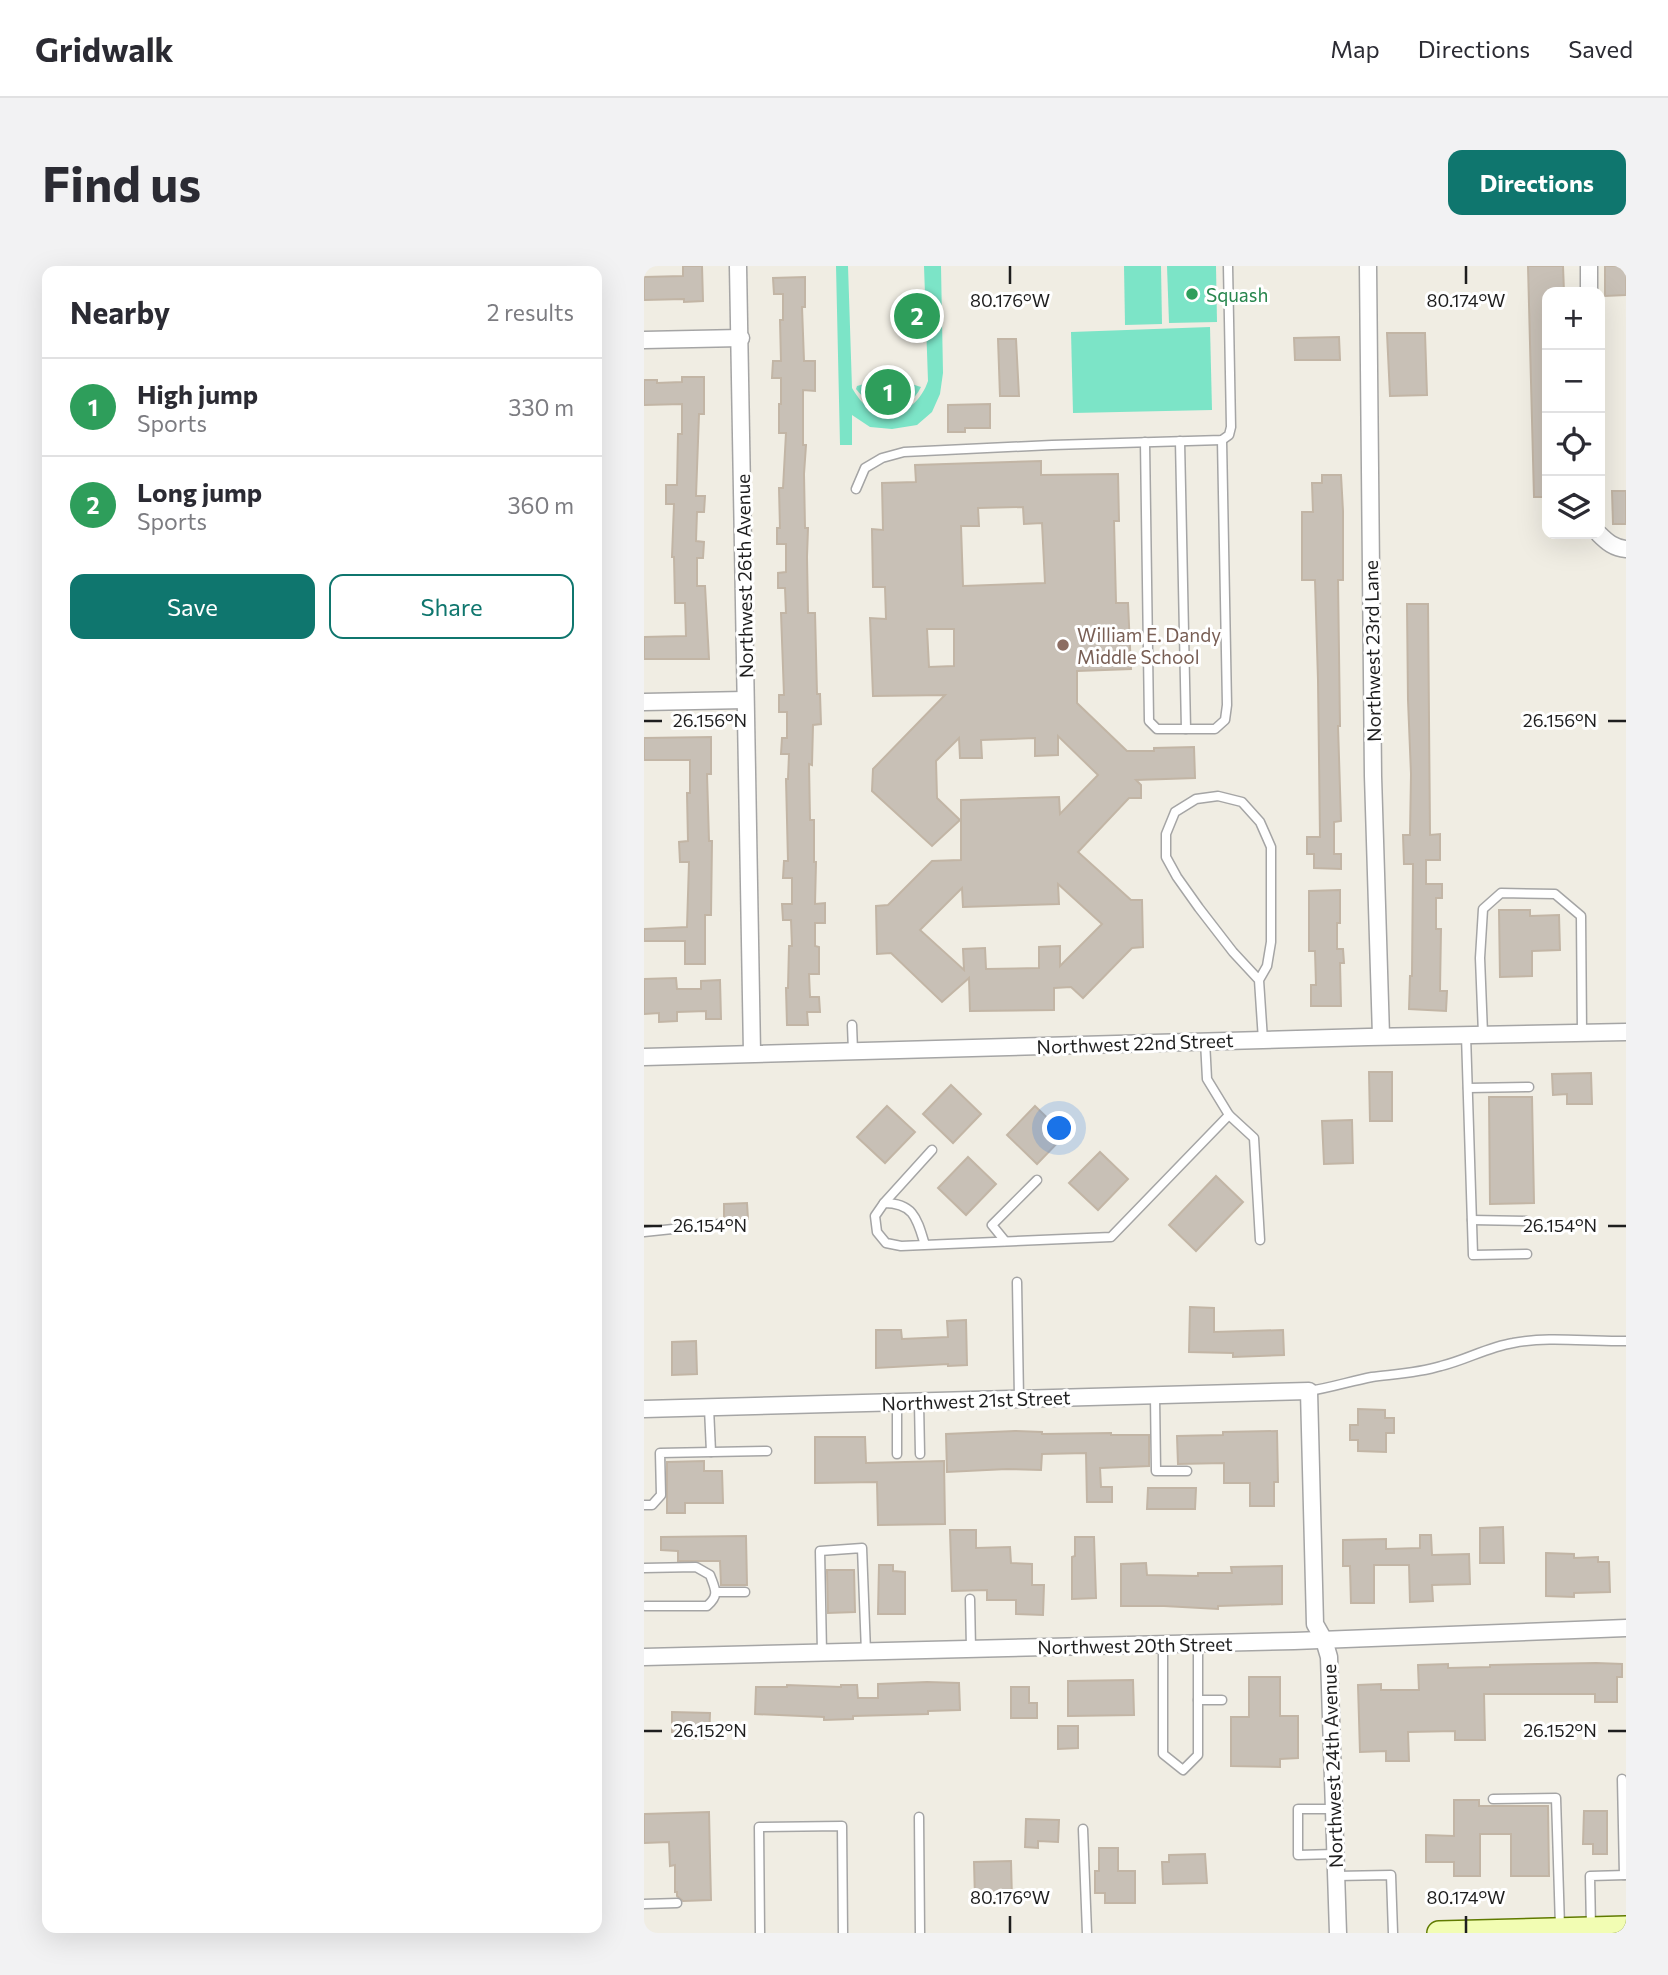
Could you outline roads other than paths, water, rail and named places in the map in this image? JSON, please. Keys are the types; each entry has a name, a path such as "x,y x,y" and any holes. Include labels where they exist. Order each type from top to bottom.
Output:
{"street":[{"name":"Northwest 26th Avenue","path":"738,266 752,1053"},
{"name":"Northwest 23rd Lane","path":"1368,266 1373,776 1381,1037"},
{"path":"1588,266 1589,287"},
{"path":"644,340 741,338"},
{"path":"1604,539 1617,548 1626,549"},
{"path":"644,702 746,700"},
{"name":"Northwest 22nd Street","path":"644,1057 1626,1032"},
{"name":"Northwest 21st Street","path":"644,1409 1309,1391"},
{"name":"Northwest 24th Avenue","path":"1309,1391 1315,1624 1329,1657 1338,1933"},
{"name":"Northwest 20th Street","path":"644,1657 1324,1640 1626,1628"},
{"path":"1439,1933 1611,1930"}],"lane":[{"path":"856,489 865,468 882,458 904,452 1222,440 1229,435 1231,427 1228,266"},
{"path":"1145,442 1149,721 1157,729 1215,729 1225,720 1227,705 1222,440"},
{"path":"1180,441 1186,729"},
{"path":"1259,980 1199,908 1166,857 1166,834 1175,811 1196,799 1218,796 1242,802 1260,822 1271,847 1271,942 1267,966 1259,980 1263,1040"},
{"path":"1527,1254 1473,1255 1468,1088 1475,1035 1483,909 1501,893 1555,894 1581,916 1582,1033"},
{"path":"852,1025 853,1051"},
{"path":"1205,1041 1207,1079 1229,1115 1254,1138 1260,1240"},
{"path":"1468,1088 1529,1087"},
{"path":"932,1150 875,1216 877,1232 886,1243 901,1246 1111,1237 1229,1115"},
{"path":"1005,1241 992,1225 1037,1180"},
{"path":"884,1203 898,1203 910,1209 919,1225 925,1245"},
{"path":"1472,1220 1526,1221"},
{"path":"644,1232 720,1224"},
{"path":"1017,1282 1019,1399"},
{"path":"1309,1391 1374,1377 1420,1372 1512,1343 1538,1339 1626,1341"},
{"path":"1155,1395 1156,1471 1187,1471"},
{"path":"919,1402 920,1454"},
{"path":"897,1403 897,1454"},
{"path":"709,1408 711,1452"},
{"path":"644,1505 652,1505 661,1495 660,1453 767,1451"},
{"path":"822,1653 820,1551 862,1548 866,1652"},
{"path":"644,1567 695,1567 710,1575 716,1592 714,1600 707,1606 646,1606"},
{"path":"716,1592 744,1592"},
{"path":"970,1599 971,1649"},
{"path":"1163,1644 1163,1754 1183,1770 1198,1755 1198,1643"},
{"path":"1198,1699 1222,1699"},
{"path":"1611,1930 1590,1876 1625,1875 1622,1779"},
{"path":"1493,1799 1556,1798 1560,1930"},
{"path":"1334,1810 1298,1810 1298,1855 1335,1854"},
{"path":"919,1817 920,1933"},
{"path":"760,1933 759,1827 842,1826 843,1933"},
{"path":"1083,1829 1087,1933"},
{"path":"1336,1876 1391,1875 1393,1933"},
{"path":"644,1904 677,1903"}],"place":[{"name":"Squash","path":"1192,294"},
{"name":"Long jump","path":"917,316"},
{"name":"High jump","path":"888,392"},
{"name":"William E. Dandy Middle School","path":"1063,645"}]}
